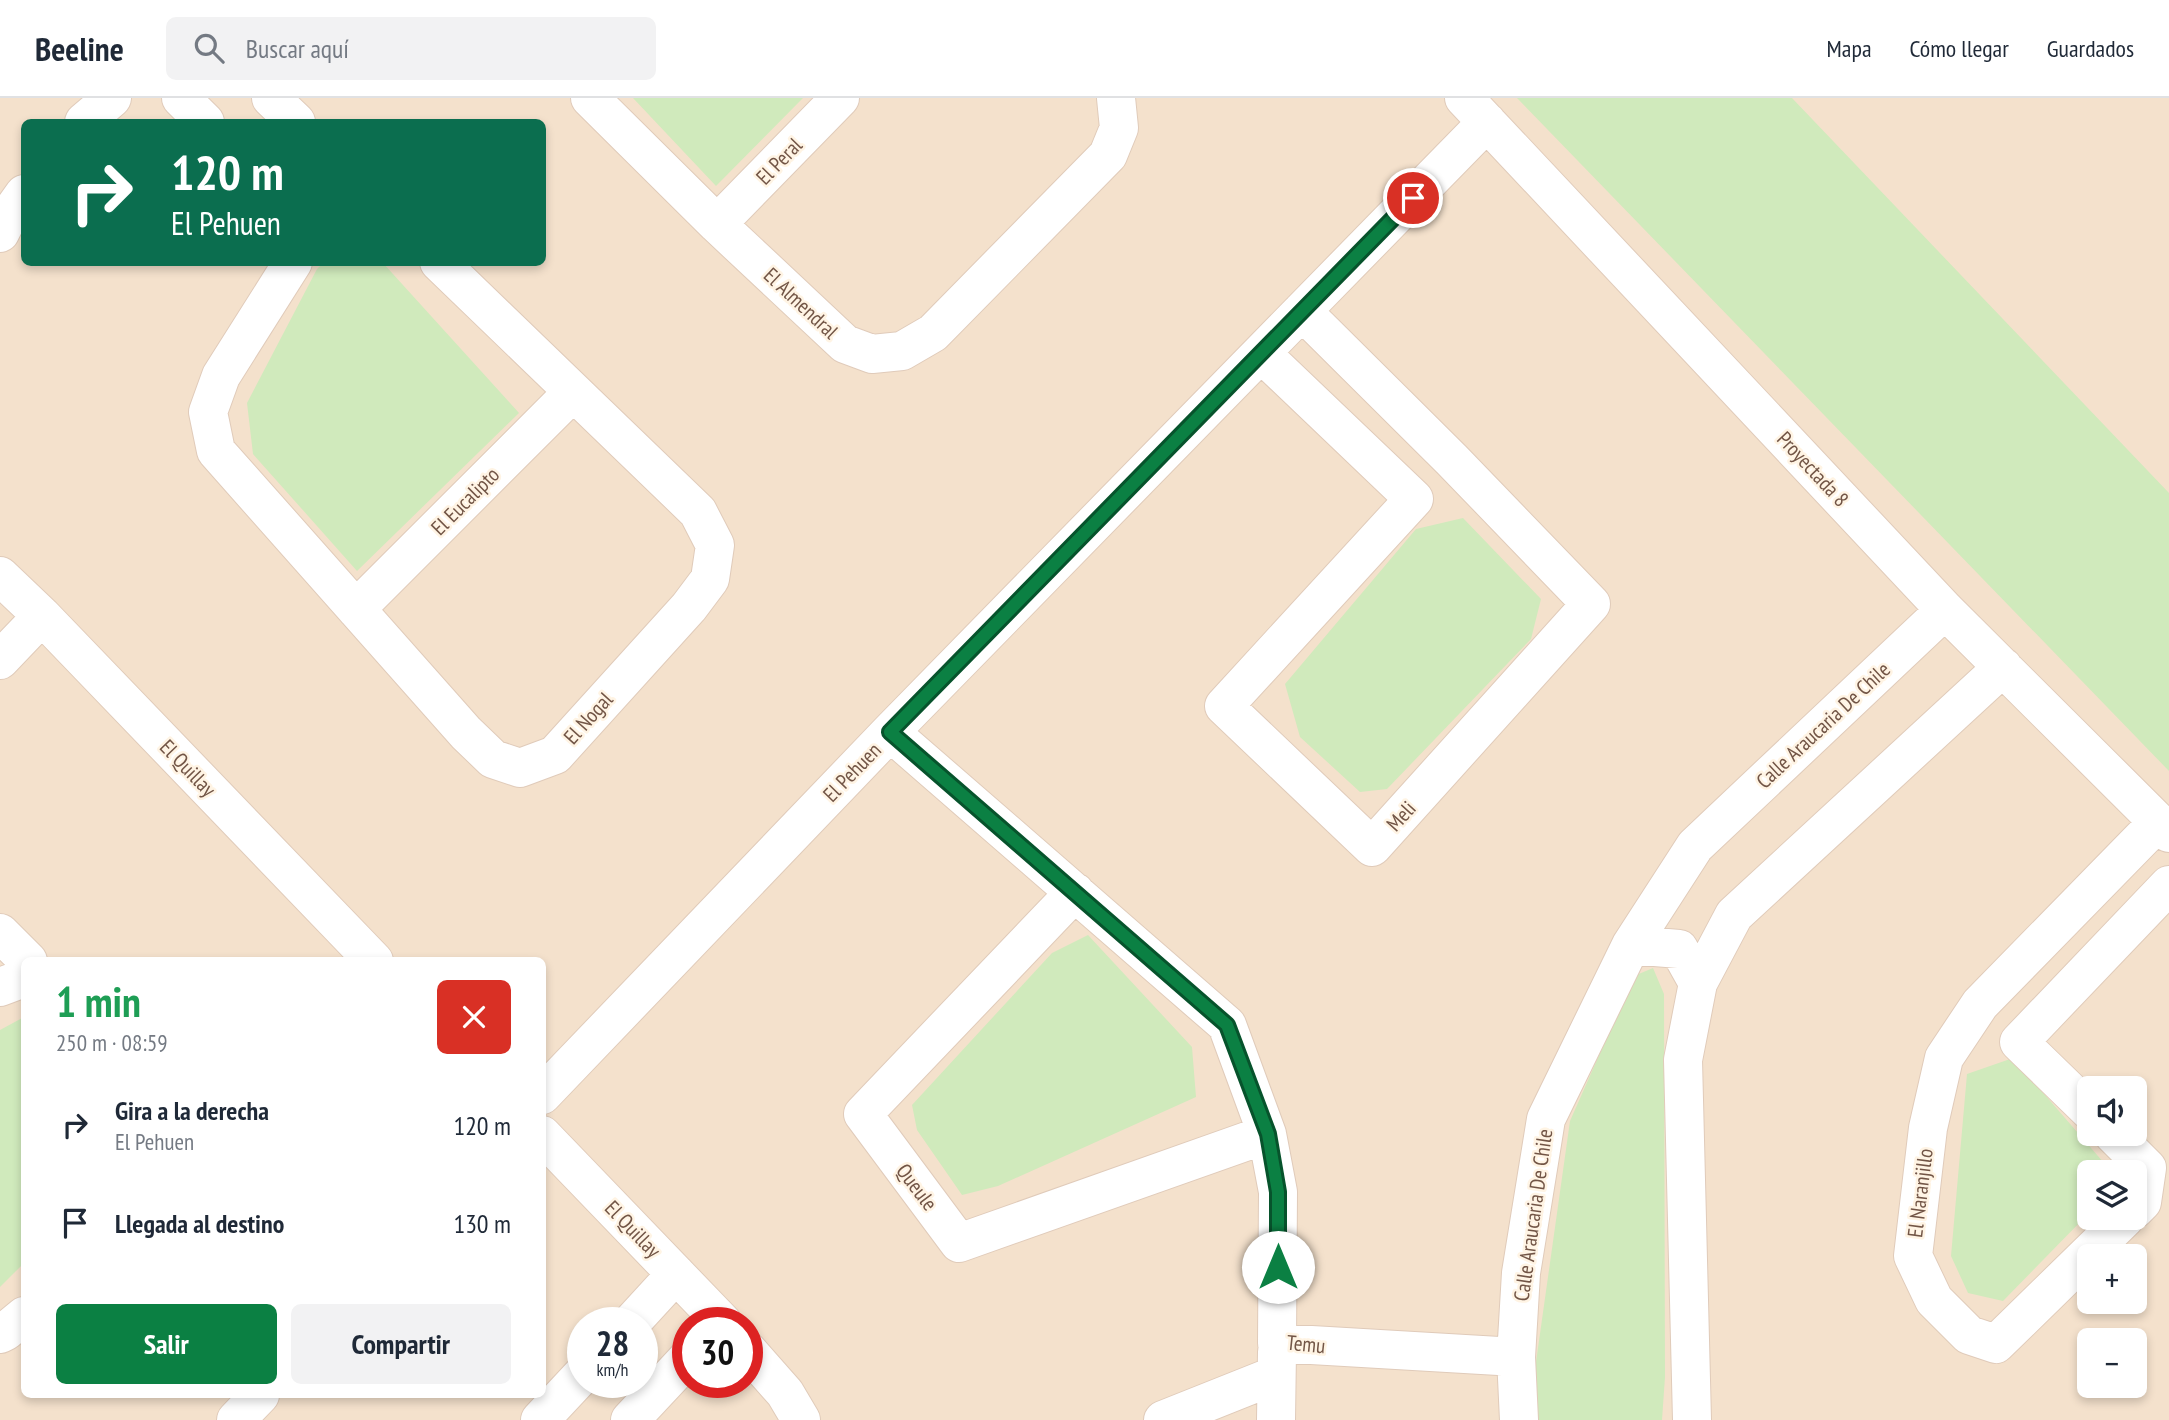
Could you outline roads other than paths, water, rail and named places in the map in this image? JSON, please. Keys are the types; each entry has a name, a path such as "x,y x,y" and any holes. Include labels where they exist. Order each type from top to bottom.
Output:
{"street":[{"path":"88,119 112,98"},
{"path":"181,98 202,119"},
{"path":"271,98 293,119"},
{"name":"El Almendral","path":"590,98 717,224 845,344 873,354 902,351 933,332 1108,155 1119,128 1116,98"},
{"name":"El Peral","path":"717,224 841,98"},
{"name":"El Pehuen","path":"546,1091 890,732 1302,311 1476,110"},
{"name":"Proyectada 8","path":"1476,110 1945,610 2164,827"},
{"path":"0,233 21,198"},
{"name":"El Nogal","path":"290,266 221,376 208,412 216,451 466,733 493,759 520,768 555,755 689,607 709,579 715,545 698,512 443,266"},
{"name":"Meli","path":"1302,311 1451,460 1591,604 1372,847 1224,706 1451,460"},
{"path":"1261,353 1414,499"},
{"name":"El Eucalipto","path":"356,609 573,392"},
{"name":"El Quillay","path":"0,576 42,616 370,957"},
{"name":"Calle Araucaria De Chile","path":"1519,1420 1516,1357 1521,1273 1546,1119 1632,945 1695,846 1945,610"},
{"path":"0,660 42,616"},
{"path":"1692,1420 1683,1060 1698,983 1734,915 2003,667"},
{"name":"Temu","path":"890,732 1227,1025 1268,1134 1278,1192 1277,1359 1516,1357"},
{"name":"El Naranjillo","path":"2113,1230 1996,1344 1969,1335 1934,1300 1913,1256 1927,1128 1944,1058 1980,1004 2164,827"},
{"path":"2019,1042 2169,885"},
{"name":"Queule","path":"1075,892 863,1114 959,1243 1268,1134"},
{"path":"0,933 24,957"},
{"path":"1632,945 1679,949 1698,983"},
{"path":"0,987 21,979"},
{"path":"1980,1004 2077,1098"},
{"name":"El Quillay","path":"546,1139 708,1307"},
{"path":"2125,1146 2139,1160"},
{"path":"646,1307 676,1274"},
{"path":"0,1334 21,1318"},
{"path":"1163,1420 1277,1359 1276,1420"},
{"path":"763,1368 785,1393 801,1420"},
{"path":"630,1420 672,1375"},
{"path":"540,1420 567,1391"},
{"path":"236,1420 257,1398"}]}
